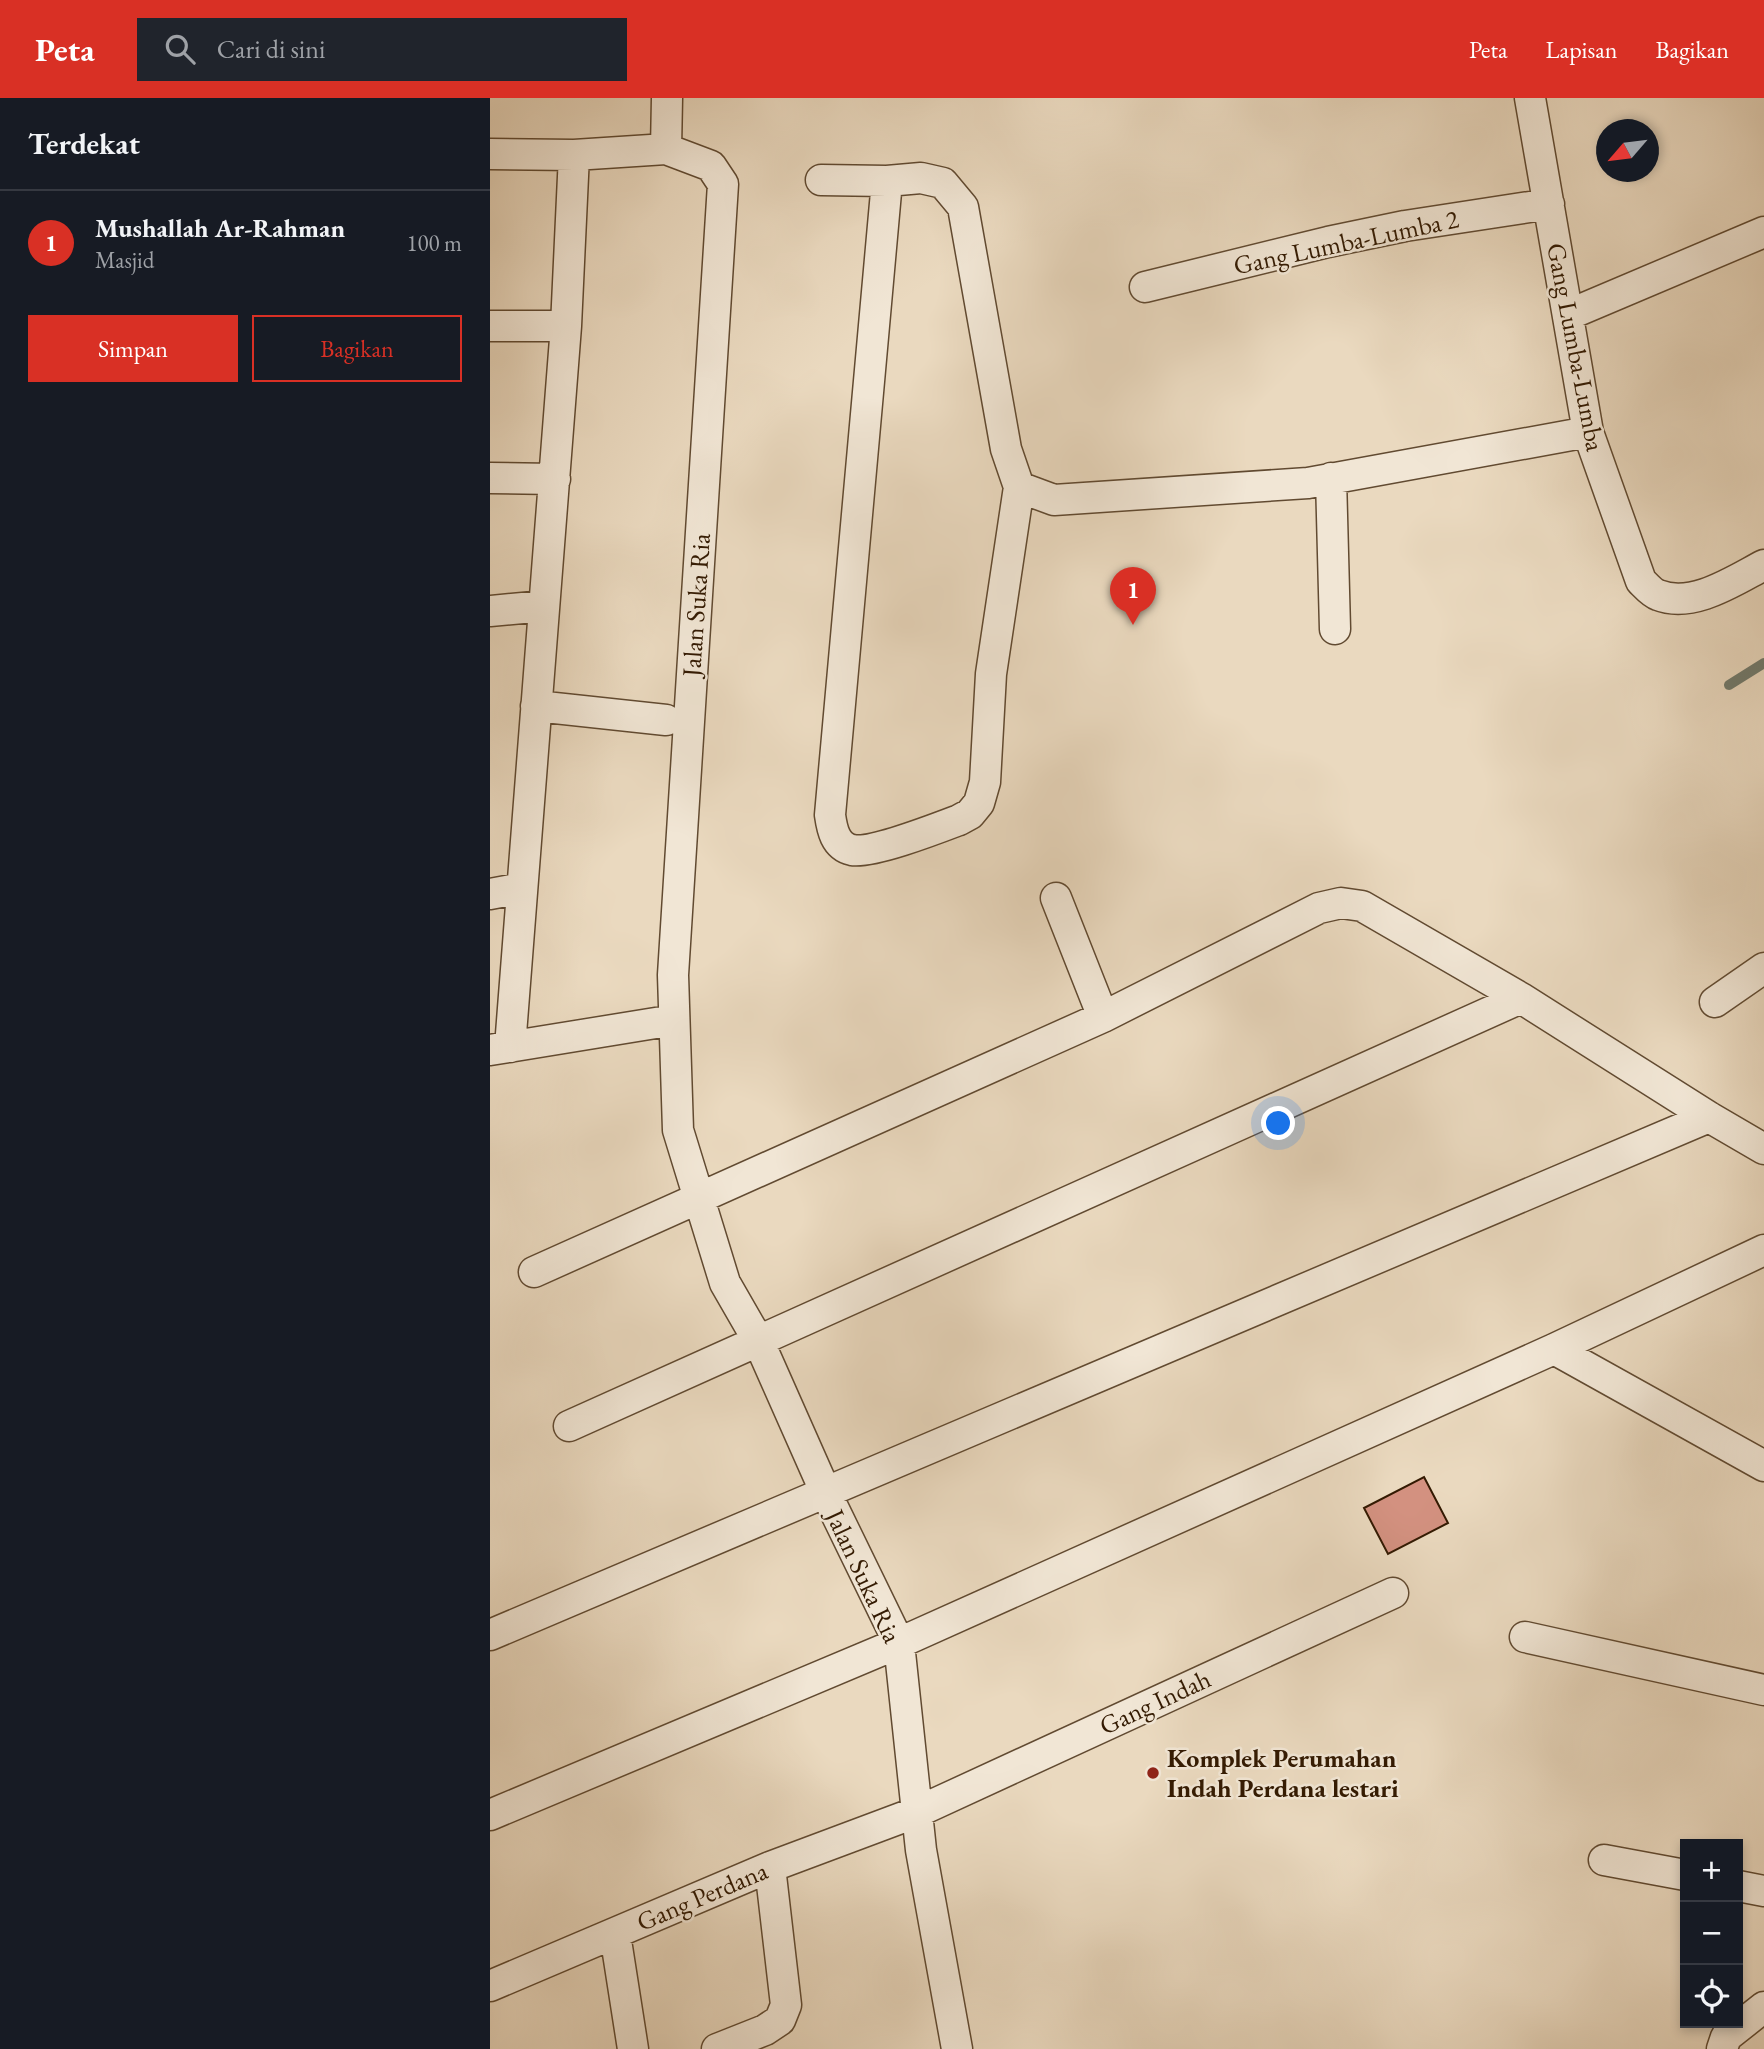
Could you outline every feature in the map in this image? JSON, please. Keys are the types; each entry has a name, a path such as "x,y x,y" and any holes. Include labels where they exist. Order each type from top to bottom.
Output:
{"street":[{"path":"490,154 574,155 666,149 667,98"},
{"name":"Gang Lumba-Lumba","path":"1530,98 1588,432 1641,581 1657,595 1683,599 1717,590 1764,565"},
{"name":"Jalan Suka Ria","path":"666,149 711,166 723,184 674,962 678,1130 725,1283 759,1342 825,1491 899,1643 921,1850 957,2049"},
{"path":"574,155 566,326 522,888 500,1048 674,1023"},
{"path":"821,180 887,181 921,178 943,183 963,207 1006,449 1018,487 991,674 985,782 979,803 970,814 959,820 870,850 850,850 837,841 830,815 887,181"},
{"name":"Gang Lumba-Lumba 2","path":"1145,287 1405,226 1549,204"},
{"path":"1568,315 1764,232"},
{"path":"490,326 566,326"},
{"path":"1018,487 1054,500 1308,483 1588,432"},
{"path":"490,478 555,479"},
{"path":"1331,478 1335,629"},
{"path":"490,611 544,606"},
{"path":"536,706 666,720"},
{"path":"490,894 522,888"},
{"path":"1056,898 1103,1017"},
{"path":"534,1272 1103,1017 1319,908 1341,903 1362,906 1521,998 1764,1149"},
{"path":"1715,1002 1764,968"},
{"path":"569,1426 1521,998"},
{"path":"491,1628 825,1491 1709,1117"},
{"path":"490,1815 899,1643 1554,1349 1764,1250"},
{"path":"1554,1349 1764,1466"},
{"name":"Gang Indah","path":"917,1811 1394,1593"},
{"path":"1525,1637 1764,1690"},
{"name":"Gang Perdana","path":"490,1986 770,1867 917,1811"},
{"path":"1604,1860 1680,1874"},
{"path":"717,2049 765,2031 780,2020 786,2005 770,1867"},
{"path":"1743,1887 1764,1891"},
{"path":"615,1934 633,2049"},
{"path":"1722,2049 1726,2037 1764,2007"}],"building":[{"path":"1424,1477 1448,1523 1388,1554 1364,1508"}],"waterway":[{"path":"1729,685 1764,663"}],"place":[{"name":"Mushallah Ar-Rahman","path":"1133,625"},
{"name":"Komplek Perumahan Indah Perdana lestari","path":"1153,1773"}]}
